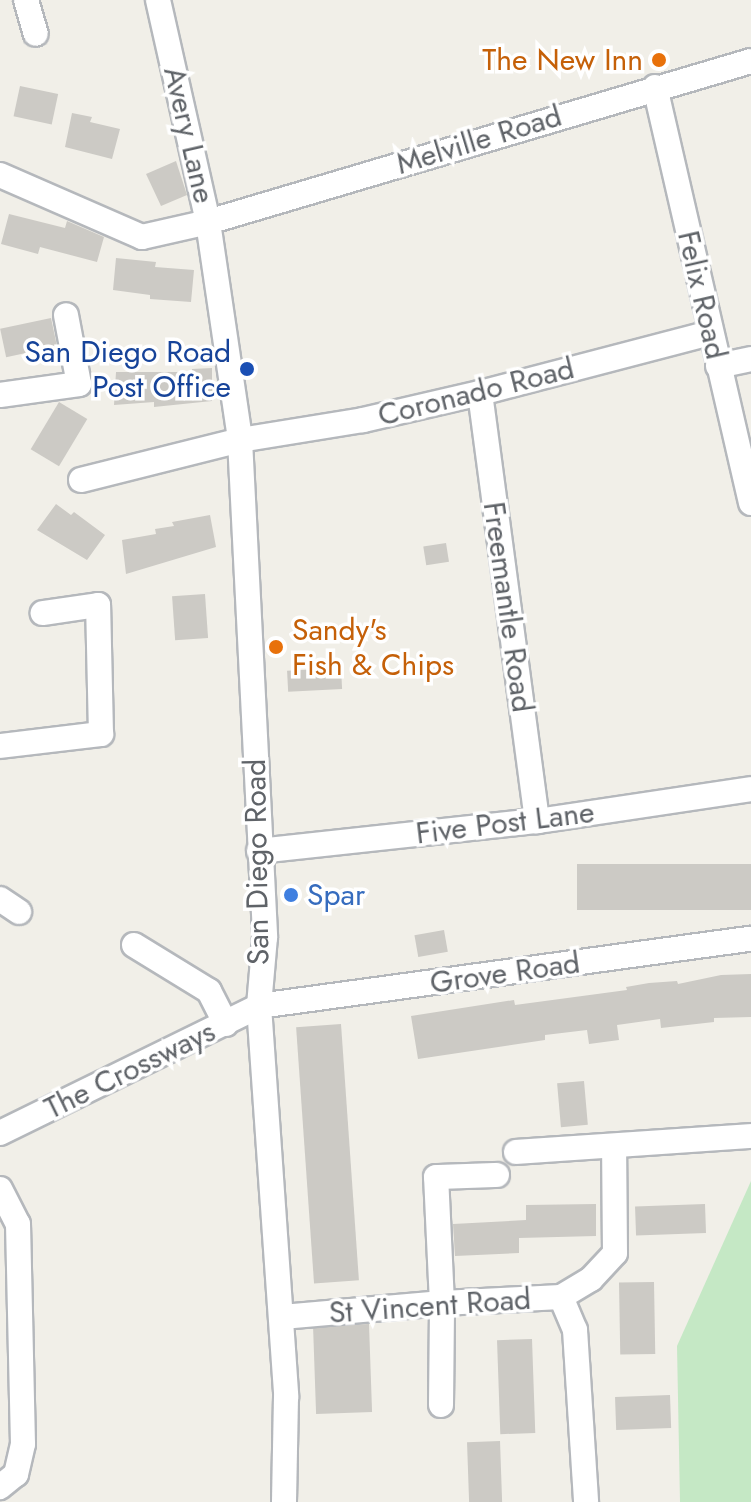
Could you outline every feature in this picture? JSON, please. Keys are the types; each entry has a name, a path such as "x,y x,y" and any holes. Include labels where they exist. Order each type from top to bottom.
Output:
{"street":[{"path":"26,0 36,34"},
{"name":"Avery Lane","path":"158,0 208,222 213,272"},
{"name":"Melville Road","path":"0,175 142,237 208,222 751,61"},
{"name":"Felix Road","path":"655,87 751,503"},
{"name":"San Diego Road","path":"213,272 240,440 265,937 259,1006 286,1397 284,1502"},
{"path":"0,395 79,384 66,315"},
{"name":"Coronado Road","path":"81,480 240,440 363,420 480,393 710,333"},
{"path":"718,366 751,359"},
{"name":"Freemantle Road","path":"480,393 537,821"},
{"path":"0,746 101,734 98,605 43,613"},
{"name":"Five Post Lane","path":"259,851 537,821 751,789"},
{"name":"Grove Road","path":"259,1006 751,939"},
{"path":"134,945 209,991 226,1024"},
{"name":"The Crossways","path":"0,1133 259,1006"},
{"path":"516,1152 751,1136"},
{"path":"561,1297 591,1279 615,1253 614,1146"},
{"path":"441,1405 442,1303 436,1177 497,1175"},
{"path":"0,1189 18,1224 23,1444 16,1474 0,1487"},
{"name":"St Vincent Road","path":"282,1317 442,1303 561,1297 575,1330 586,1502"}],"green space":[{"path":"751,1181 751,1502 680,1502 677,1346"}],"building":[{"path":"20,86 58,94 52,124 14,116"},
{"path":"72,113 92,117 90,122 120,129 112,159 65,147"},
{"path":"176,161 187,195 161,206 146,174"},
{"path":"9,214 65,228 67,221 104,237 97,262 40,247 38,254 1,244"},
{"path":"116,258 156,262 155,267 194,270 191,302 150,299 150,295 113,290"},
{"path":"51,318 57,346 6,357 0,329"},
{"path":"212,368 212,401 154,407 154,402 114,405 116,372 192,372 192,369"},
{"path":"59,402 87,419 59,466 31,449"},
{"path":"56,504 71,515 74,512 105,535 87,560 37,530"},
{"path":"210,515 216,547 126,574 122,540 156,534 155,529 174,526 172,522"},
{"path":"446,543 449,562 426,565 423,547"},
{"path":"205,594 208,638 175,640 172,596"},
{"path":"341,668 342,689 288,692 287,671"},
{"path":"577,864 751,864 751,910 577,910"},
{"path":"444,930 448,952 418,957 414,935"},
{"path":"751,974 751,1017 714,1018 714,1022 661,1028 660,1019 617,1025 619,1040 589,1044 587,1030 545,1035 545,1040 418,1059 411,1016 514,1000 515,1005 627,990 626,987 649,983 677,981 678,984 721,975"},
{"path":"341,1024 359,1280 314,1284 296,1027"},
{"path":"584,1081 588,1125 561,1127 557,1083"},
{"path":"596,1204 596,1236 519,1238 519,1253 455,1256 453,1224 526,1220 526,1205"},
{"path":"705,1204 706,1233 636,1235 635,1206"},
{"path":"654,1282 655,1354 620,1355 619,1283"},
{"path":"369,1324 372,1412 316,1414 313,1326"},
{"path":"532,1339 535,1433 500,1434 497,1340"},
{"path":"670,1395 671,1428 616,1430 615,1397"},
{"path":"500,1441 502,1502 469,1502 467,1442"}],"place":[{"name":"The New Inn","path":"659,60"},
{"name":"San Diego Road Post Office","path":"247,369"},
{"name":"Sandy's Fish & Chips","path":"276,647"},
{"name":"Spar","path":"291,895"}]}
